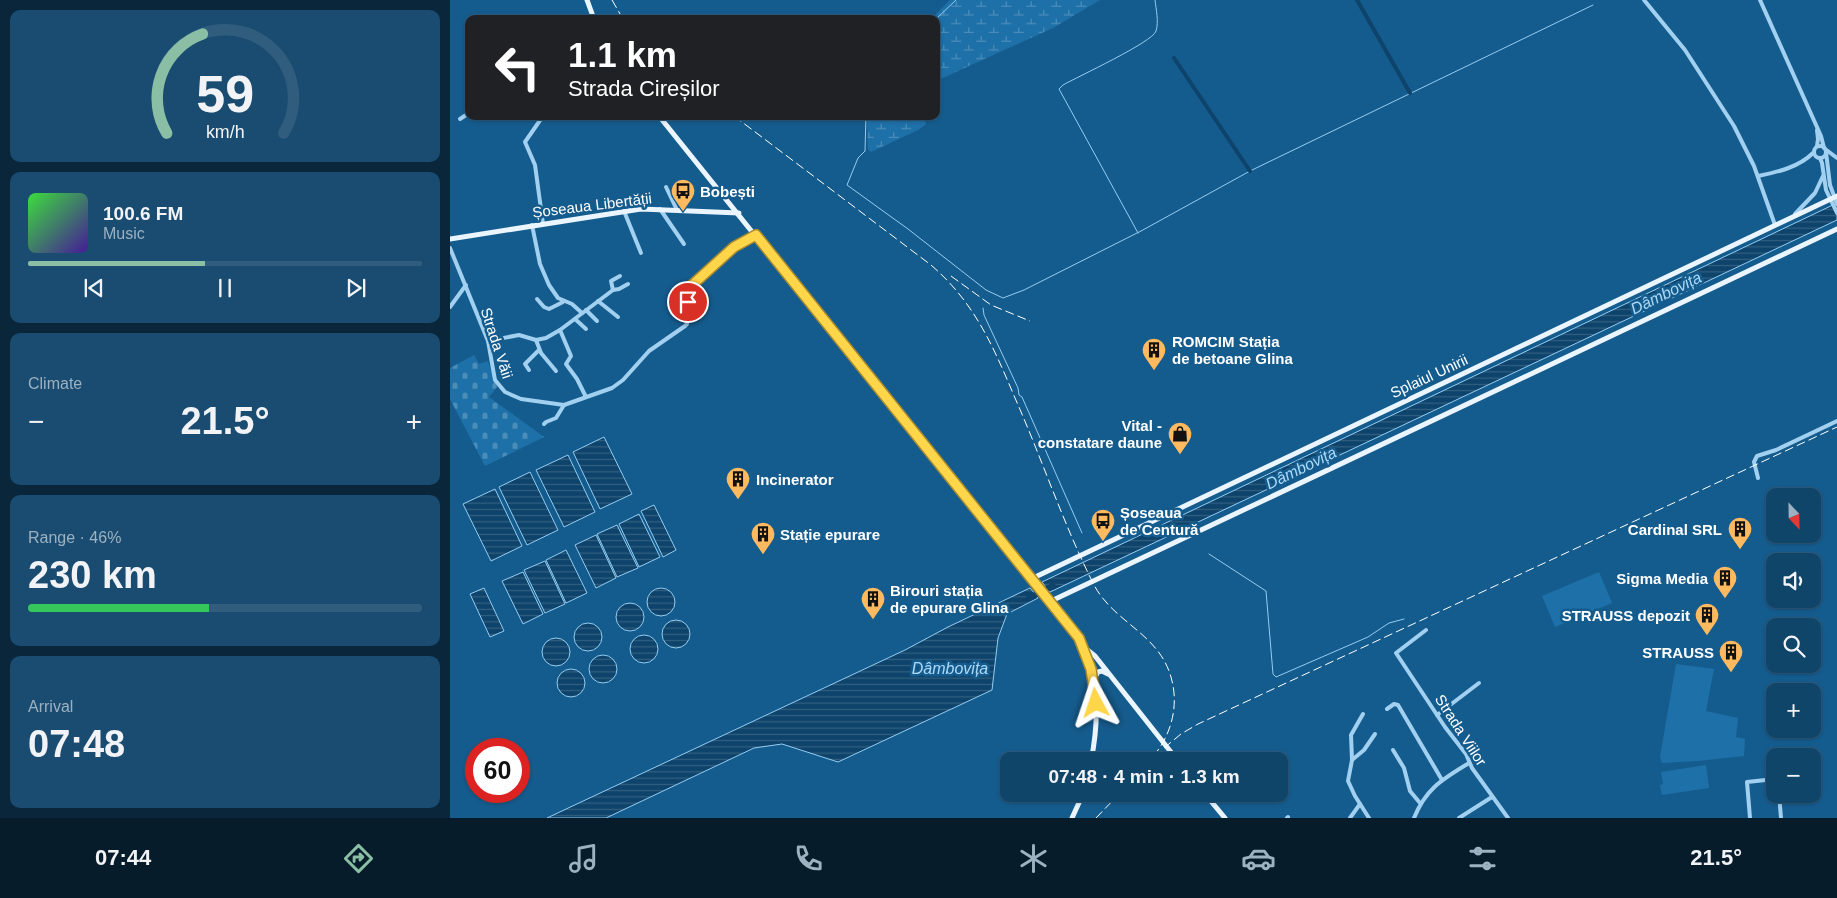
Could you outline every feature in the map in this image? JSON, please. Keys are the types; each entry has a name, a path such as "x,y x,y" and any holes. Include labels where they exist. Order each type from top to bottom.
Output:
{"main road":[{"path":"587,0 593,15"},
{"path":"662,120 1058,614 1078,636 1094,680 1096,723 1092,752"},
{"name":"Splaiul Unirii","path":"1031,579 1791,217 1834,199"},
{"name":"Șoseaua Libertății","path":"450,239 624,210 660,209 739,214"},
{"path":"1049,602 1837,229"},
{"path":"1058,614 1057,601 1064,594"},
{"path":"1083,646 1095,656 1171,752"},
{"path":"1088,660 1110,676"},
{"path":"1094,680 1097,673 1104,672"},
{"path":"1072,818 1079,802"},
{"path":"1212,802 1226,818"}],"street":[{"path":"1644,0 1670,30 1706,80 1742,142 1758,176 1775,225"},
{"path":"1760,0 1817,126 1825,150 1830,188 1837,213"},
{"path":"460,119 465,116"},
{"path":"540,120 526,142 535,165 543,224"},
{"path":"1758,176 1792,167 1806,159 1813,153 1816,146 1818,139 1817,126"},
{"path":"1816,146 1820,146 1837,158"},
{"path":"1820,158 1823,157 1825,150"},
{"path":"1813,153 1822,162 1825,188 1834,199"},
{"path":"1791,217 1802,209 1815,193 1823,174"},
{"path":"666,187 677,210"},
{"path":"660,209 684,244"},
{"path":"624,210 641,253"},
{"path":"532,226 544,274 552,291 563,302 572,304 597,321"},
{"name":"Strada Văii","path":"450,248 488,341 493,373 501,389 522,399 564,405 618,385 649,352 685,326 687,324 685,310 688,302 686,292 734,247 756,235"},
{"path":"612,290 611,281 620,276"},
{"path":"488,341 519,335 536,340 542,339 560,330 612,290 619,289 628,284"},
{"path":"450,307 466,285"},
{"path":"537,299 544,307 549,308 554,308 563,302"},
{"path":"598,301 618,317"},
{"path":"575,319 586,329"},
{"path":"560,330 571,356 566,364 586,396"},
{"path":"536,340 544,358 556,371"},
{"path":"529,370 525,364 539,350"},
{"path":"544,424 556,418 564,405"},
{"path":"1758,478 1754,462 1759,454 1776,450 1837,422"},
{"name":"Strada Viilor","path":"1426,630 1396,653 1508,818"},
{"path":"1437,715 1479,683"},
{"path":"1387,709 1394,704 1398,705 1442,780"},
{"path":"1363,714 1351,734 1352,760 1349,784 1369,818"},
{"path":"1352,760 1364,750 1375,734"},
{"path":"1393,750 1404,768 1410,791 1420,803"},
{"path":"1414,818 1420,803 1442,780 1469,763"},
{"path":"1750,818 1747,782 1766,780"},
{"path":"1459,818 1492,796"},
{"path":"1780,803 1781,818"},
{"path":"1350,818 1360,804"}],"green space":[{"path":"950,0 1100,0 1053,28 940,79 940,15 935,15"},
{"path":"867,120 925,120 926,124 918,130 871,152 868,149"},
{"path":"474,355 479,364 488,361 497,387 489,397 544,437 485,466 450,399 450,368"},
{"path":"1599,572 1612,603 1555,627 1542,596"},
{"path":"1676,664 1714,669 1706,711 1738,718 1736,737 1745,739 1744,756 1662,763 1660,757"},
{"path":"1706,765 1709,788 1662,795 1660,785 1663,784 1661,772"}],"water":[{"path":"1837,203 1837,220 1050,592 1042,582"},
{"path":"604,437 632,494 600,509 573,452"},
{"path":"568,455 595,512 564,527 536,470"},
{"path":"530,472 558,530 527,545 499,487"},
{"path":"495,489 522,546 491,561 463,504"},
{"path":"654,505 676,550 663,557 641,511"},
{"path":"639,514 660,557 639,567 619,524"},
{"path":"617,525 638,568 617,577 597,534"},
{"path":"596,535 616,578 596,588 575,545"},
{"path":"566,550 587,593 566,603 546,560"},
{"path":"545,561 565,604 545,613 524,570"},
{"path":"523,572 543,614 523,624 502,581"},
{"path":"484,588 504,631 490,637 470,594"},
{"path":"661,588 671,592 675,602 671,612 661,616 651,612 647,602 651,592"},
{"name":"Dâmbovița","path":"1030,588 1038,598 1007,614 998,638 992,690 838,762 782,744 754,748 606,818 547,818 905,650"},
{"path":"630,603 640,607 644,617 640,627 630,631 620,627 616,617 620,607"},
{"path":"676,620 686,624 690,634 686,644 676,648 666,644 662,634 666,624"},
{"path":"588,623 598,627 602,637 598,647 588,651 578,647 574,637 578,627"},
{"path":"644,635 654,639 658,649 654,659 644,663 634,659 630,649 634,639"},
{"path":"556,638 566,642 570,652 566,662 556,666 546,662 542,652 546,642"},
{"path":"603,655 613,659 617,669 613,679 603,683 593,679 589,669 593,659"},
{"path":"571,669 581,673 585,683 581,693 571,697 561,693 557,683 561,673"}],"waterway":[{"path":"940,15 956,0"},
{"path":"1138,233 1059,89 1063,85 1129,51 1152,36 1156,31 1157,24 1155,0"},
{"path":"1357,0 1410,93"},
{"path":"866,120 865,151 858,158 847,185 908,229 986,290 1003,298 1024,290 1141,231 1250,171 1593,5"},
{"path":"1174,58 1250,171"},
{"path":"983,308 984,315 1018,388 1019,395 1022,397 1082,533"},
{"path":"1209,554 1266,591 1273,674 1276,677 1368,637 1389,623 1404,619"},
{"name":"Dâmbovița","path":"1029,598 1053,586"}],"railway":[{"path":"612,0 621,15"},
{"path":"739,120 931,265 960,294 971,310 999,361 1093,583 1112,608 1146,638 1165,662 1174,689 1174,711 1168,733 1156,752"},
{"path":"951,276 991,305 1030,321"},
{"path":"1164,748 1181,734 1198,724 1837,427"},
{"path":"1096,818 1111,802"}],"place":[{"name":"Bobești","path":"683,212"},
{"name":"ROMCIM Stația de betoane Glina","path":"1154,371"},
{"name":"Vital - constatare daune","path":"1180,455"},
{"name":"Incinerator","path":"738,500"},
{"name":"Șoseaua de Centură","path":"1103,542"},
{"name":"Cardinal SRL","path":"1740,550"},
{"name":"Stație epurare","path":"763,555"},
{"name":"Sigma Media","path":"1725,599"},
{"name":"Birouri stația de epurare Glina","path":"873,620"},
{"name":"STRAUSS depozit","path":"1707,636"},
{"name":"STRAUSS","path":"1731,673"}],"route":[{"path":"688,302 686,292 691,286 734,247 756,235 1079,638 1086,653 1094,680 1096,703"}]}
